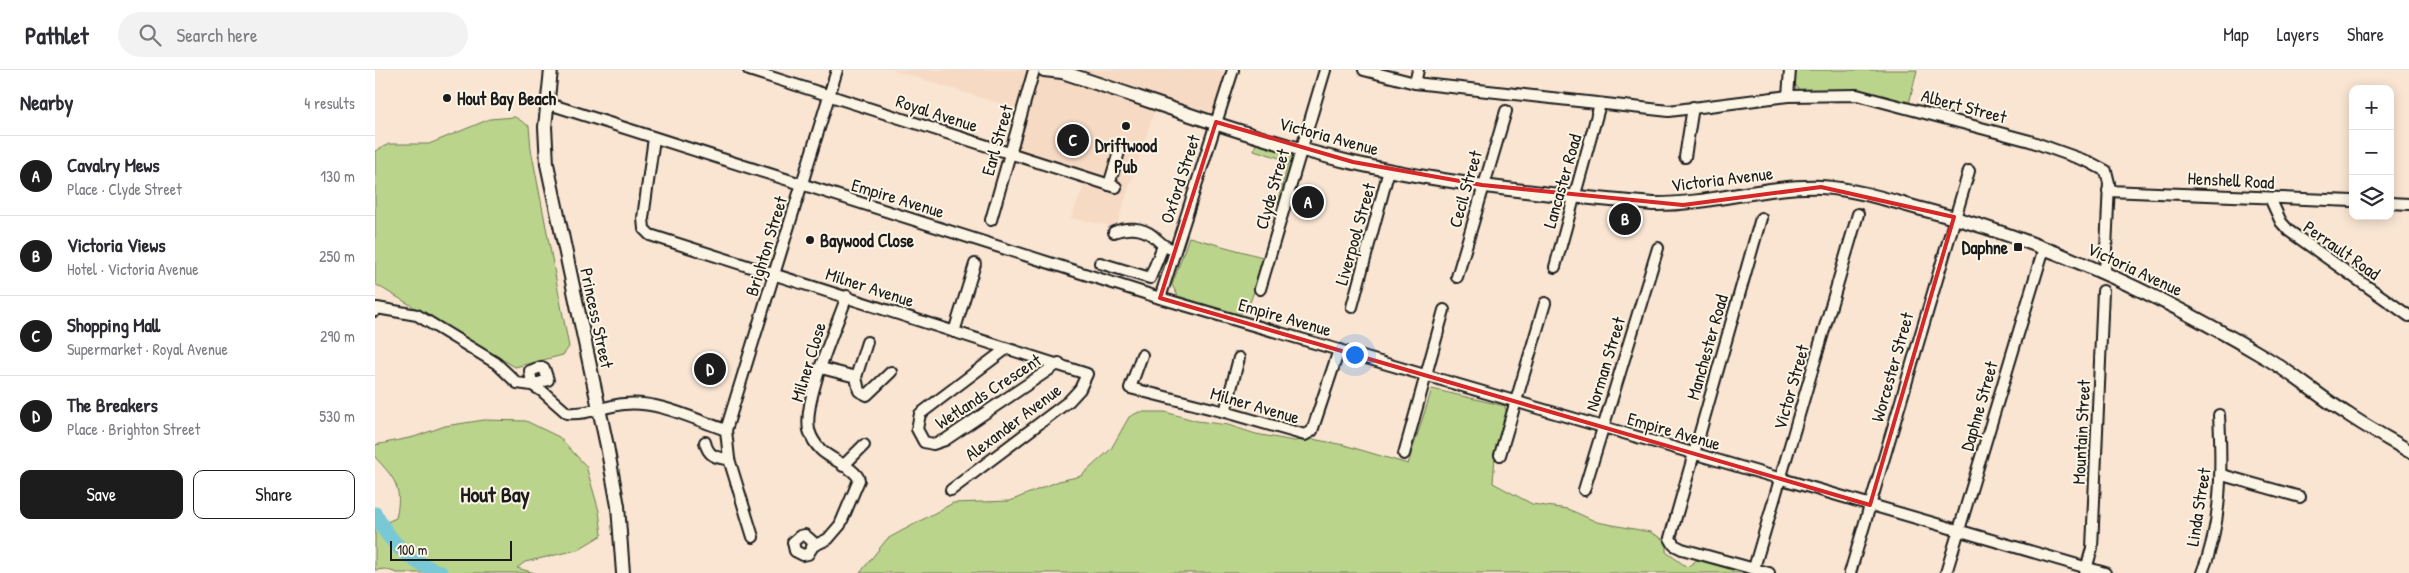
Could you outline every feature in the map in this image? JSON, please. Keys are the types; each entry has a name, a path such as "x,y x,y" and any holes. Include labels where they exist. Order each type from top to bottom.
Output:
{"street":[{"name":"Princess Street","path":"551,70 546,103 545,134 549,176 618,506 623,573"},
{"name":"Royal Avenue","path":"749,70 1113,186 1119,152"},
{"name":"Brighton Street","path":"726,430 837,70"},
{"name":"Victoria Avenue","path":"1035,70 1060,71 1301,149 1389,170 1482,185 1653,204 1683,205 1795,187 1821,187 1864,194 1954,218 2044,248 2105,272 2169,303 2229,336 2306,384 2351,416 2409,451"},
{"name":"Earl Street","path":"991,220 1009,153 1035,70"},
{"name":"Oxford Street","path":"1159,298 1233,70"},
{"name":"Clyde Street","path":"1260,288 1325,70"},
{"name":"Albert Street","path":"1364,70 1415,83 1669,110 1788,96 1857,95 2030,141 2094,164 2106,171 2109,179 2108,191"},
{"path":"1415,83 1418,70"},
{"path":"1788,96 1790,70"},
{"name":"Empire Avenue","path":"546,103 1159,298 1959,530 2087,570 2105,573"},
{"name":"Lancaster Road","path":"1555,267 1600,104"},
{"path":"1685,157 1693,107"},
{"name":"Cecil Street","path":"1457,277 1482,185 1505,111"},
{"name":"Milner Avenue","path":"654,138 643,214 645,229 652,236 847,296 1006,349 1059,363 1087,374"},
{"name":"Liverpool Street","path":"1352,306 1389,170"},
{"name":"Worcester Street","path":"1850,573 1969,171"},
{"path":"2105,272 2108,191"},
{"name":"Henshell Road","path":"2108,191 2349,201"},
{"name":"Perrault Road","path":"2270,198 2281,222 2289,232 2409,316"},
{"path":"2394,203 2409,204"},
{"name":"Victor Street","path":"1754,568 1858,214"},
{"name":"Manchester Road","path":"1754,568 1683,549 1673,544 1670,538 1761,218"},
{"path":"1114,232 1130,228 1149,233 1163,246 1174,250"},
{"path":"1100,263 1150,278 1163,246"},
{"name":"Norman Street","path":"1584,490 1658,248"},
{"name":"Daphne Street","path":"1946,573 2044,248"},
{"path":"954,332 975,264"},
{"name":"Mountain Street","path":"2087,570 2092,548 2103,291"},
{"name":"Milner Close","path":"813,546 824,542 834,534 849,508 858,485 858,476 830,459 819,448 809,431 809,411 821,368 847,296"},
{"path":"1500,455 1545,304"},
{"path":"376,308 417,316 496,363 517,383 532,385 548,380"},
{"path":"1404,454 1444,310"},
{"path":"867,342 856,377 859,391 867,395 891,372"},
{"name":"Wetlands Crescent","path":"1006,349 920,414 917,428 924,442 933,444 945,440 1059,363"},
{"name":"Milner Avenue","path":"1142,355 1130,388 1225,412 1300,435 1308,434 1312,431 1339,350"},
{"path":"1225,412 1239,358"},
{"path":"554,402 543,367 531,369 532,385 567,413 580,413 625,404 646,404 726,430 725,441 729,459 753,537"},
{"path":"821,368 856,377"},
{"name":"Alexander Avenue","path":"951,490 1069,401 1080,389 1087,374"},
{"name":"Linda Street","path":"2201,573 2211,541 2222,475 2219,416"},
{"name":"Victoria Avenue","path":"2351,416 2364,429 2409,461"},
{"path":"705,442 707,450 713,456 729,459"},
{"path":"843,466 864,445"},
{"path":"2222,475 2300,497"},
{"path":"1754,568 1769,573"}],"highlighted area":[{"path":"1216,122 1353,162 1482,185 1683,205 1821,187 1954,217 1870,505 1160,298"}],"shaded area":[{"path":"892,70 1216,70 1233,76 1216,121 1157,103 1116,227 1071,218 1087,178 1009,151 1021,110"}],"green space":[{"path":"1796,70 1917,70 1909,104 1849,90 1800,91 1795,84"},
{"path":"515,117 529,126 531,149 569,347 563,355 515,367 375,284 375,151 389,144 429,144 490,119"},
{"path":"1256,143 1292,156 1294,160 1281,205 1277,203 1289,161 1254,150"},
{"path":"1189,237 1266,258 1248,308 1239,315 1178,296 1172,285"},
{"path":"1432,389 1505,406 1507,415 1495,455 1493,483 1532,504 1568,509 1597,522 1650,532 1666,541 1666,552 1687,567 1697,560 1745,573 860,573 887,539 953,503 1010,501 1059,481 1081,476 1111,449 1129,417 1139,412 1165,412 1197,421 1228,425 1256,434 1294,441 1312,439 1344,445 1408,464"},
{"path":"484,420 526,421 559,437 586,466 599,511 602,535 577,550 525,562 517,568 535,573 397,573 385,569 375,570 375,521 387,522 396,518 398,491 388,471 375,457 375,445 414,437 445,426"}],"waterway":[{"path":"375,514 394,543 419,563 441,573"}],"place":[{"name":"Hout Bay Beach","path":"447,98"},
{"name":"Driftwood Pub","path":"1126,126"},
{"name":"Shopping Mall","path":"1073,140"},
{"name":"Cavalry Mews","path":"1308,202"},
{"name":"Victoria Views","path":"1625,219"},
{"name":"Baywood Close","path":"810,240"},
{"name":"Daphne","path":"2018,247"},
{"name":"The Breakers","path":"710,369"}],"district":[{"name":"Hout Bay","path":"495,494"}]}
